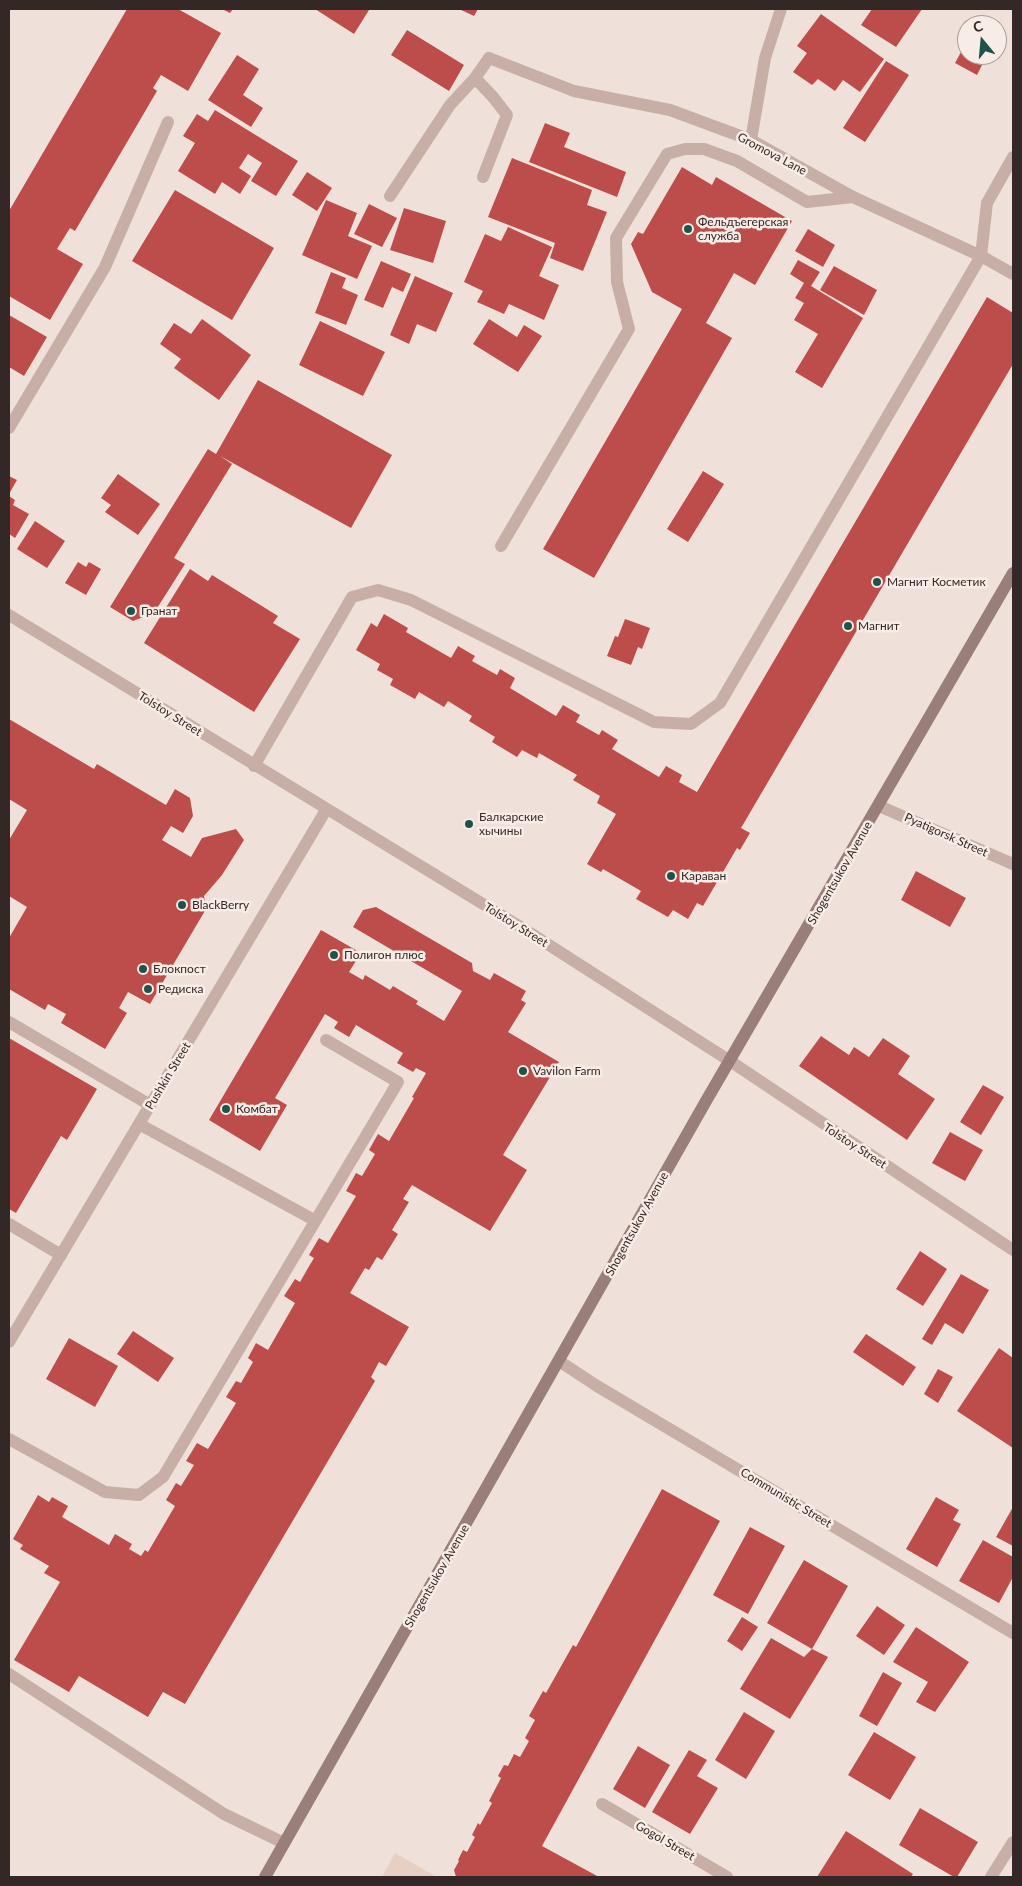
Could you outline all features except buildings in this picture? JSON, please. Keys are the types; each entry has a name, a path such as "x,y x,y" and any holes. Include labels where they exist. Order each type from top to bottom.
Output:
{"main road":[{"name":"Shogentsukov Avenue","path":"265,1877 730,1061 1013,573"}],"street":[{"path":"752,140 764,58 782,9"},
{"name":"Gromova Lane","path":"475,78 489,58 574,91 670,110 752,140 853,197 981,256 1013,274"},
{"path":"390,196 450,105 475,78 493,97 507,116 483,177"},
{"path":"9,428 105,267 168,122"},
{"path":"501,546 629,328 618,282 616,238 667,154 685,149 704,149 737,161 807,202 853,197"},
{"path":"254,766 352,597 378,590 411,600 654,722 690,724 720,703 981,256 987,203 1013,158"},
{"name":"Tolstoy Street","path":"9,615 524,929 730,1061 1013,1250"},
{"name":"Pyatigorsk Street","path":"879,806 1013,864"},
{"name":"Pushkin Street","path":"9,1342 326,810"},
{"path":"9,1022 150,1105"},
{"path":"9,1439 105,1492 139,1495 162,1477 398,1082 326,1040"},
{"path":"139,1124 314,1220"},
{"path":"9,1224 61,1255"},
{"name":"Communistic Street","path":"559,1361 597,1386 1013,1633"},
{"path":"9,1674 224,1814 284,1843"},
{"name":"Gogol Street","path":"602,1804 727,1877"},
{"path":"991,1877 1013,1842"}],"shaded area":[{"path":"395,1853 437,1877 382,1877"}],"place":[{"name":"Фельдъегерская служба","path":"688,229"},
{"name":"Магнит Косметик","path":"877,582"},
{"name":"Гранат","path":"131,611"},
{"name":"Магнит","path":"848,626"},
{"name":"Балкарские хычины","path":"469,824"},
{"name":"Караван","path":"671,876"},
{"name":"BlackBerry","path":"182,905"},
{"name":"Полигон плюс","path":"334,955"},
{"name":"Блокпост","path":"143,969"},
{"name":"Редиска","path":"148,989"},
{"name":"Vavilon Farm","path":"523,1071"},
{"name":"Комбат","path":"226,1109"}]}
